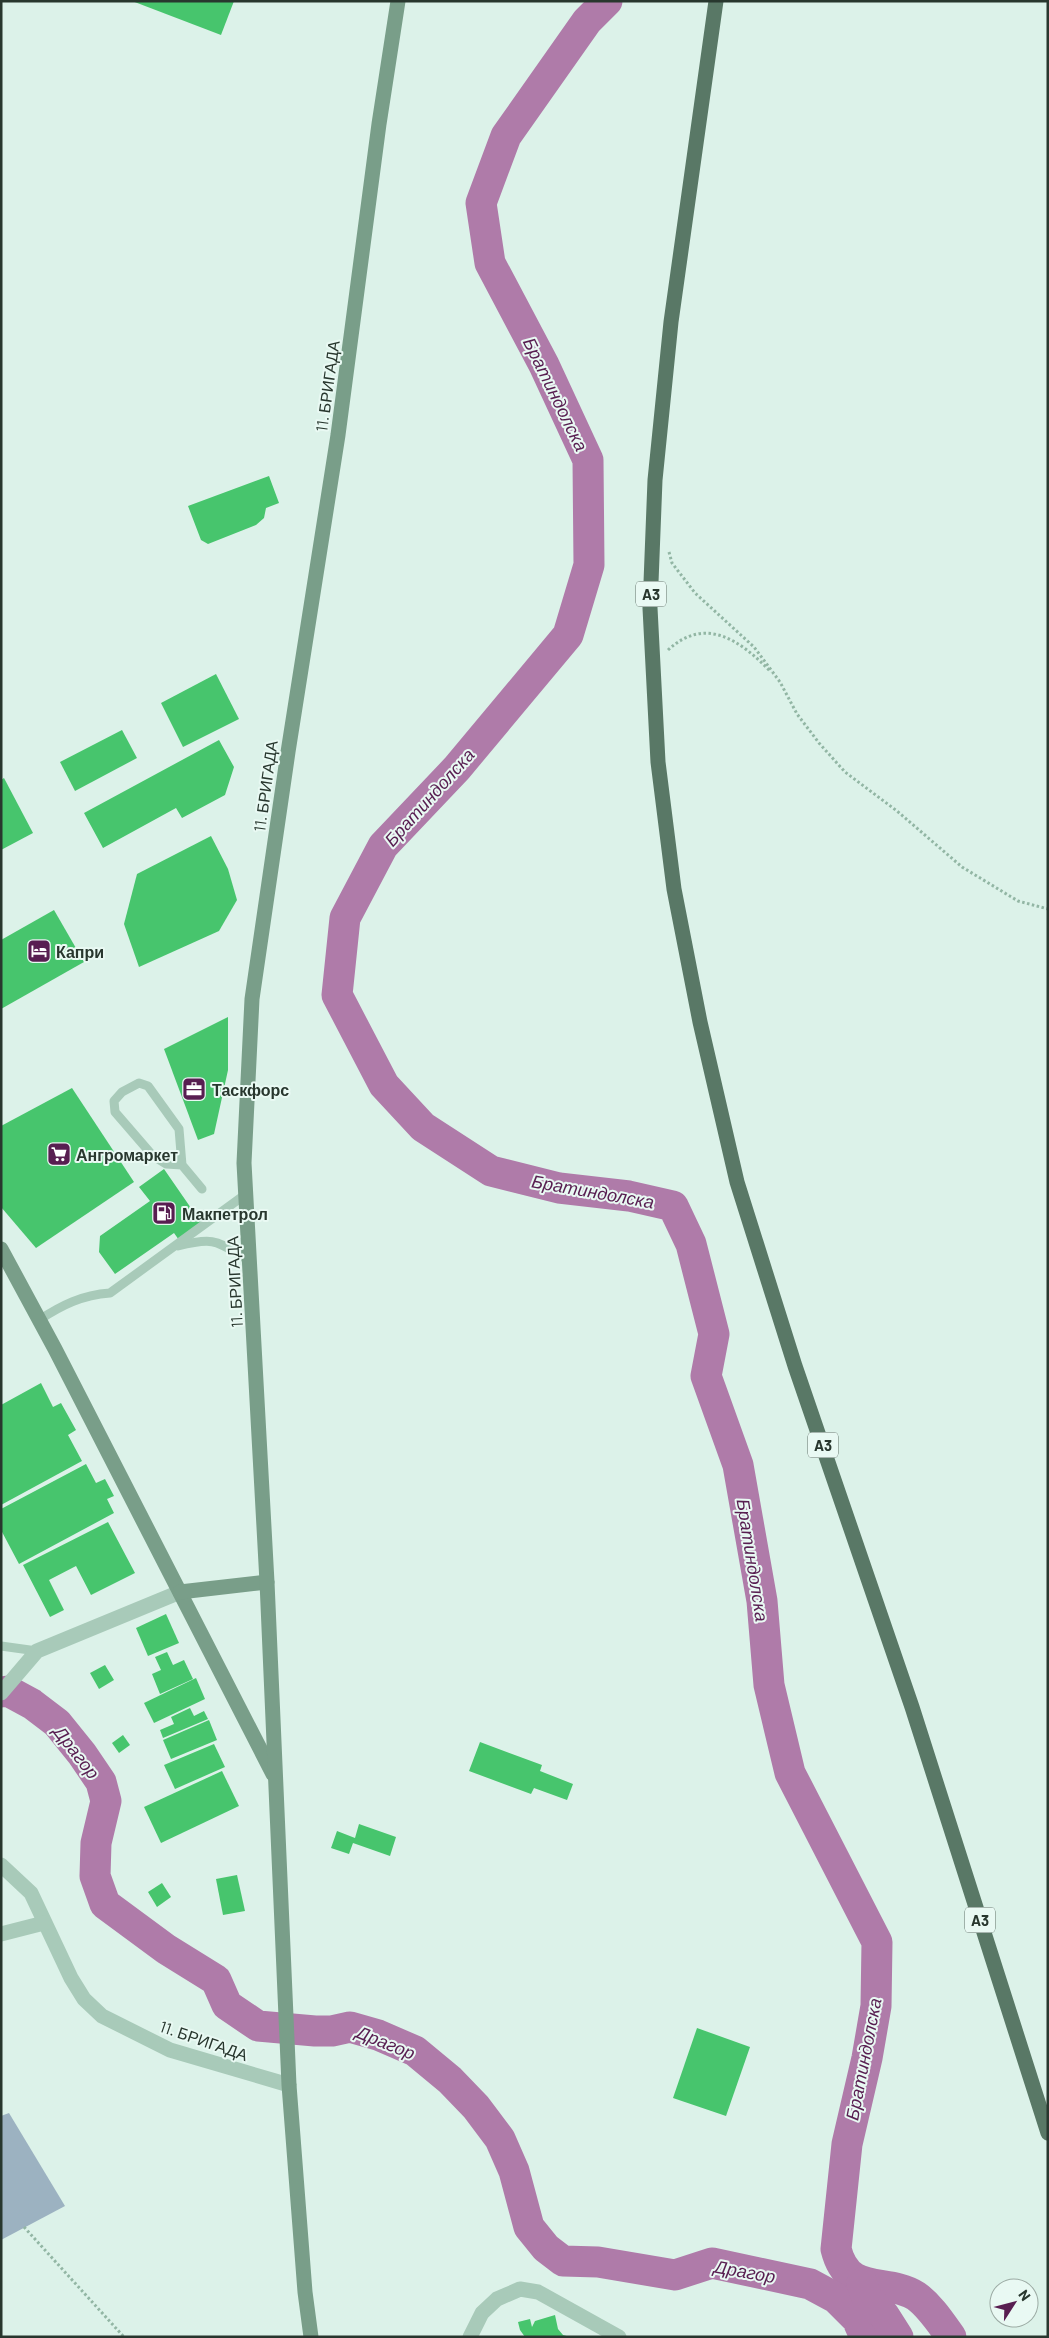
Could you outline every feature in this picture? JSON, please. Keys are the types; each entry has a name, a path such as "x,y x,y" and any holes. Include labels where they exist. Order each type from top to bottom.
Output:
{"main road":[{"name":"11. БРИГАДА","path":"311,2337 305,2292 289,2085 267,1582 244,1163 252,999 288,752 338,435 398,1"},
{"name":"A3","path":"716,1 671,322 655,480 650,608 658,762 674,889 700,1022 737,1182 795,1366 912,1707 1048,2133"},
{"name":"11. БРИГАДА","path":"1,1249 180,1592 276,1782"},
{"path":"180,1592 267,1582"}],"street":[{"path":"1,1693 36,1652 180,1592"},
{"name":"11. БРИГАДА","path":"1,1865 31,1893 71,1978 84,1999 102,2016 170,2050 289,2085"},
{"path":"1,1934 44,1923"},
{"path":"470,2337 482,2313 498,2299 520,2289 538,2292 619,2337"}],"lane":[{"path":"182,1165 166,1164 153,1156 115,1112 114,1100 122,1092 139,1083 148,1086 153,1092 179,1129 182,1165 202,1189"},
{"path":"39,1320 68,1301 85,1296 110,1293 246,1194"},
{"path":"172,1248 202,1240 214,1241 250,1261"},
{"path":"1,1646 36,1652"}],"path":[{"path":"668,548 672,563 695,593 754,647 780,682 797,714 819,743 846,772 897,811 962,867 1018,901 1048,909"},
{"path":"666,652 681,638 704,632 729,638 754,654 780,682"},
{"path":"24,2227 124,2337"}],"shaded area":[{"path":"9,2113 65,2206 1,2240 1,2116"}],"building":[{"path":"132,1 234,1 221,35"},
{"path":"269,476 279,503 266,508 264,518 256,525 208,544 201,540 188,506"},
{"path":"216,674 239,719 183,747 161,703"},
{"path":"122,730 137,758 75,791 60,762"},
{"path":"219,740 234,767 225,795 182,818 176,808 103,848 84,813"},
{"path":"4,778 33,833 1,850 1,780"},
{"path":"211,836 228,869 237,900 219,931 139,967 124,924 137,874"},
{"name":"Капри","path":"54,910 84,962 1,1009 1,940"},
{"path":"228,1017 228,1070 214,1134 198,1140 164,1049"},
{"name":"Ангромаркет","path":"72,1088 134,1182 36,1248 1,1207 1,1126"},
{"name":"Макпетрол","path":"164,1169 202,1224 179,1240 174,1233 115,1274 99,1252 100,1236 150,1201 139,1187"},
{"path":"41,1383 53,1407 61,1403 76,1430 68,1435 82,1461 1,1505 1,1405"},
{"path":"86,1464 96,1483 105,1479 114,1496 107,1499 114,1513 19,1564 1,1530 1,1509"},
{"path":"108,1522 135,1573 91,1595 76,1566 49,1580 64,1610 50,1617 23,1565"},
{"path":"166,1614 179,1643 148,1656 136,1628"},
{"path":"167,1652 173,1665 184,1660 193,1679 160,1694 152,1674 161,1670 155,1657"},
{"path":"105,1665 114,1680 99,1689 90,1673"},
{"path":"196,1678 205,1699 154,1723 144,1703"},
{"path":"190,1708 194,1716 204,1711 208,1719 163,1738 160,1730 174,1724 171,1717"},
{"path":"209,1720 217,1740 171,1759 163,1740"},
{"path":"123,1735 130,1745 119,1753 112,1743"},
{"path":"480,1742 542,1765 540,1771 573,1784 567,1800 534,1788 531,1794 469,1771"},
{"path":"214,1744 225,1767 175,1789 164,1765"},
{"path":"222,1771 239,1806 161,1843 144,1807"},
{"path":"359,1824 396,1837 390,1856 353,1843 349,1854 331,1848 337,1831 355,1838"},
{"path":"237,1875 245,1911 223,1915 216,1879"},
{"path":"162,1883 171,1897 157,1907 148,1892"},
{"path":"697,2028 750,2047 726,2116 673,2098"},
{"path":"555,2315 558,2329 563,2335 570,2337 525,2337 520,2330 518,2322 530,2319 532,2327 535,2321"}],"waterway":[{"name":"Братиндолска","path":"607,1 587,21 506,136 481,203 490,263 544,365 588,460 589,565 568,635 457,768 383,846 345,918 337,995 384,1085 423,1127 491,1171 559,1188 629,1196 673,1206 691,1244 714,1334 706,1376 738,1465 762,1601 769,1685 790,1773 877,1942 876,2006 867,2058 847,2144 836,2249 842,2264 849,2274 859,2280 904,2290 916,2296 931,2310 951,2337"},
{"name":"Драгор","path":"1,1692 8,1691 32,1704 57,1723 82,1754 101,1782 106,1801 96,1843 95,1876 105,1904 166,1949 216,1980 227,2005 258,2026 315,2031 332,2031 350,2027 378,2035 415,2051 450,2080 476,2107 500,2139 514,2171 529,2227 546,2248 563,2261 598,2262 675,2275 712,2263 810,2284 836,2298 857,2319 865,2337"},
{"name":"Братиндолска","path":"862,2283 867,2299 884,2315 898,2337"}],"place":[{"name":"Капри","path":"39,951"},
{"name":"Таскфорс","path":"194,1089"},
{"name":"Ангромаркет","path":"59,1154"},
{"name":"Макпетрол","path":"164,1213"}]}
